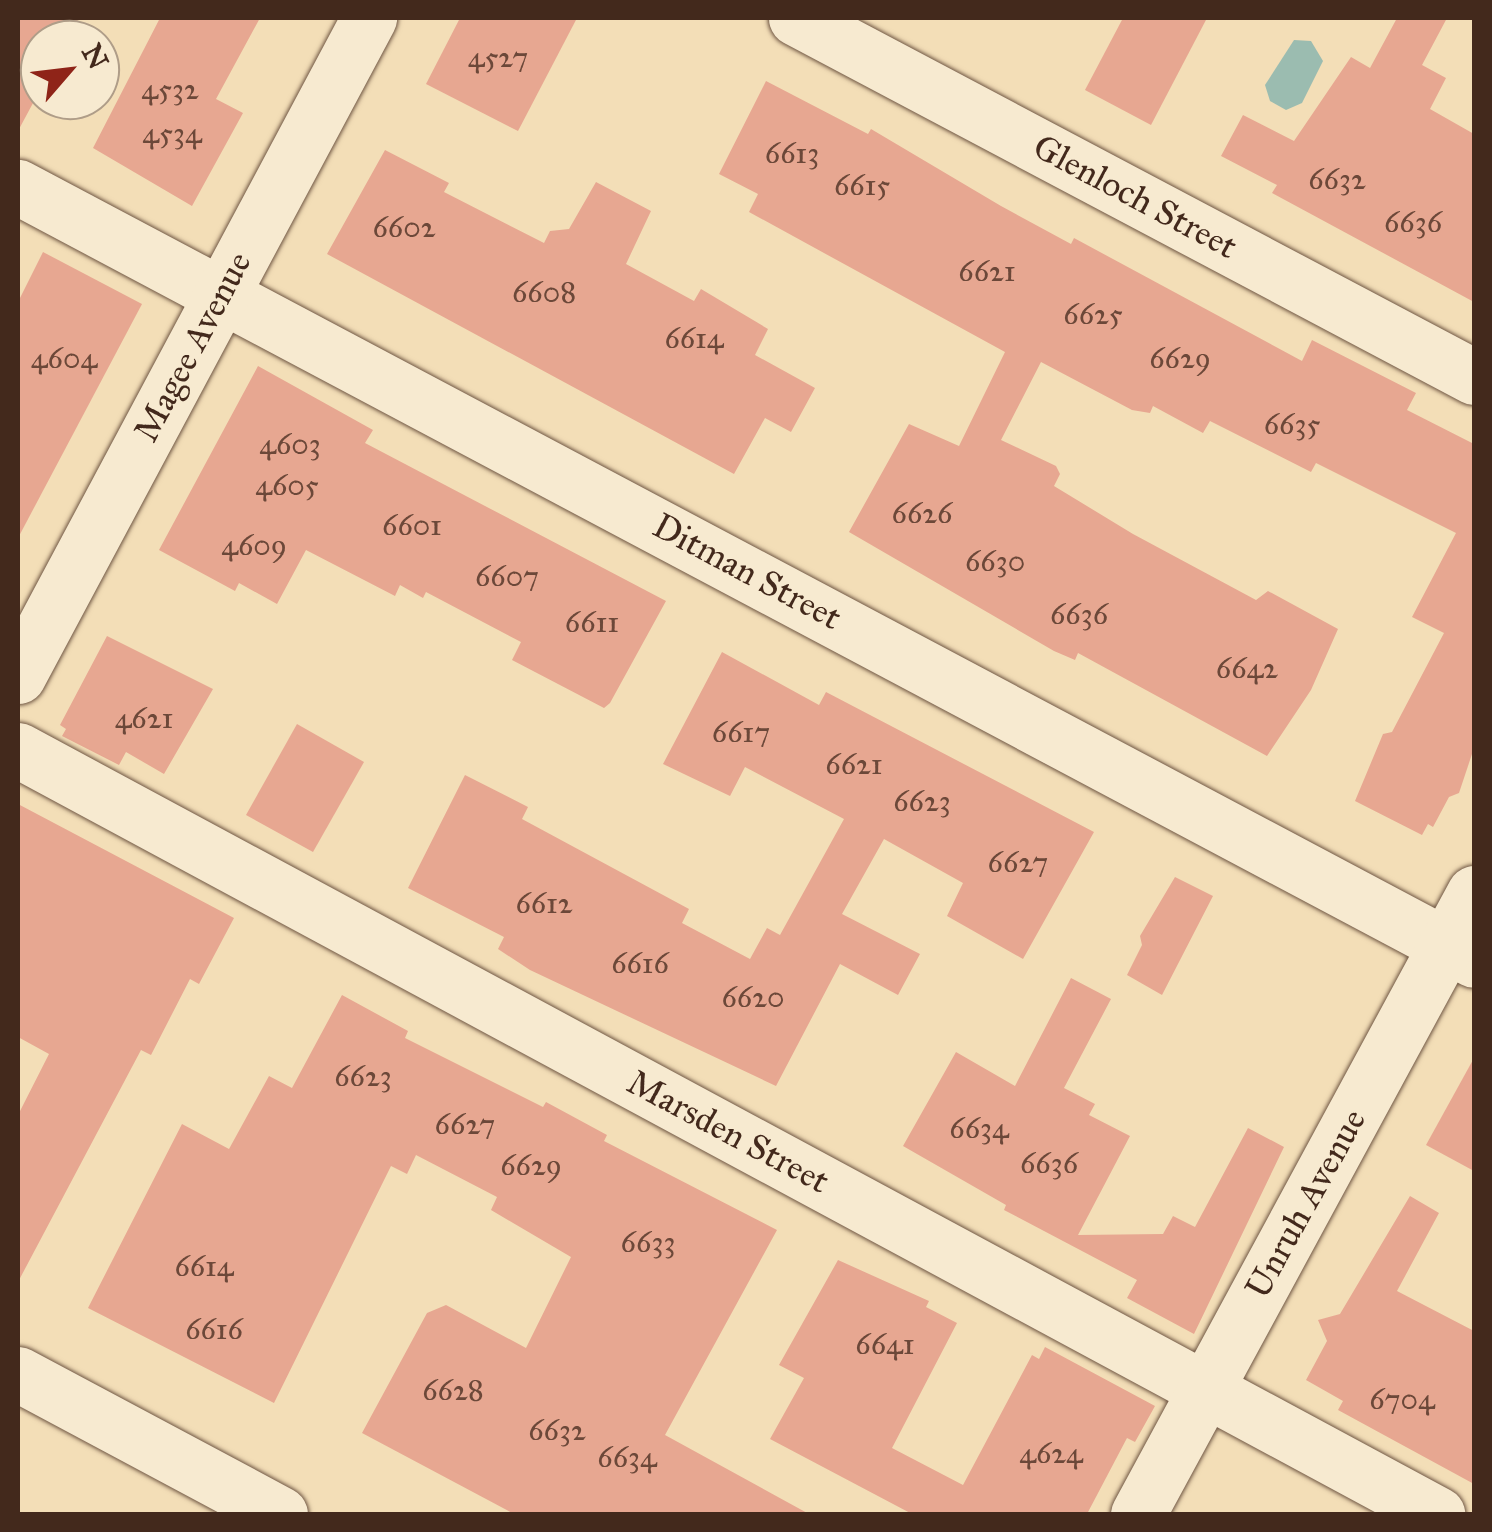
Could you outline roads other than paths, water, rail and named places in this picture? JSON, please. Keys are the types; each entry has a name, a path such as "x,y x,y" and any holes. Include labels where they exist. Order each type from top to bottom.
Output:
{"street":[{"name":"Magee Avenue","path":"18,676 368,18"},
{"name":"Glenloch Street","path":"796,18 1474,376"},
{"name":"Ditman Street","path":"18,187 1460,952"},
{"name":"Marsden Street","path":"18,750 1206,1385 1249,1415 1437,1514"},
{"name":"Unruh Avenue","path":"1138,1514 1206,1385 1460,952 1474,893"},
{"path":"18,1374 280,1514"}],"water":[{"path":"1294,40 1311,41 1323,61 1302,103 1286,110 1270,101 1265,85"}]}
